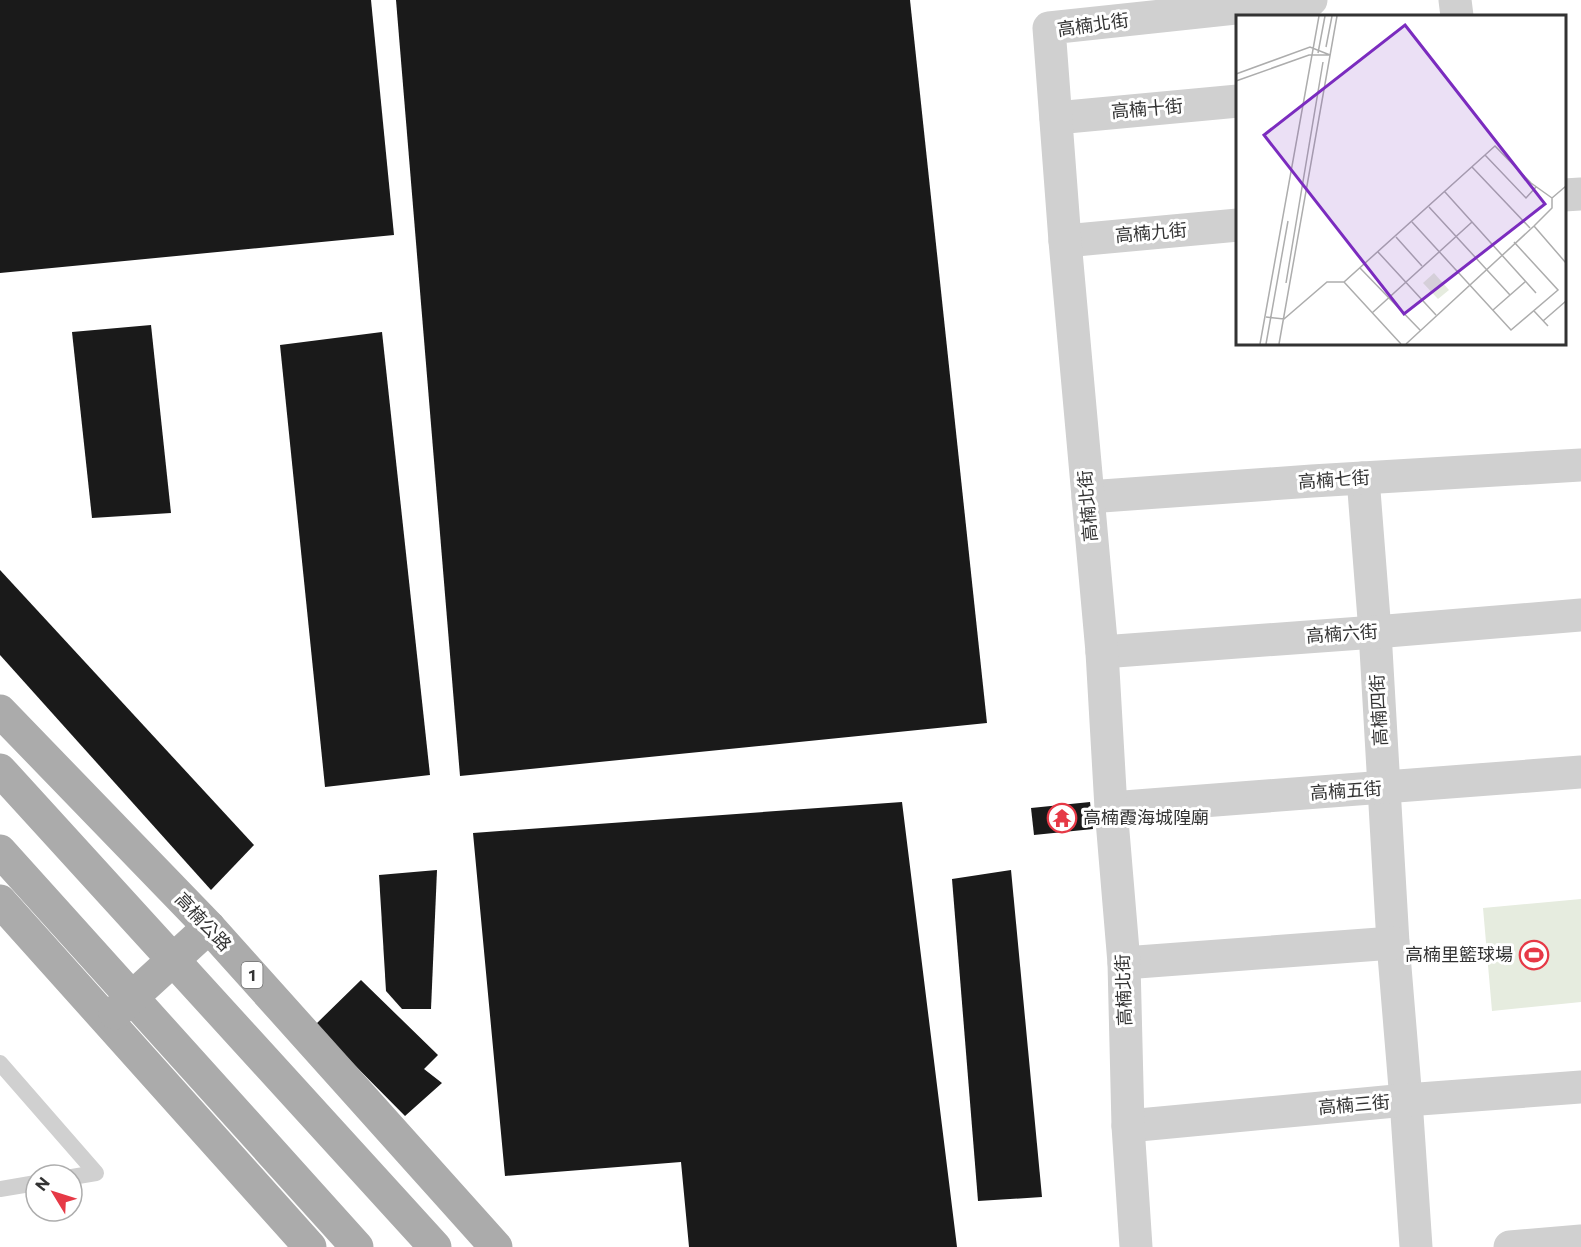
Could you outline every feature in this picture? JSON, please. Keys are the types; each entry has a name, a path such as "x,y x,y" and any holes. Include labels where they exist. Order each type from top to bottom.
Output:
{"main road":[{"name":"高楠公路","path":"0,711 208,927 496,1247"},
{"path":"0,770 435,1247"},
{"path":"0,851 357,1247"},
{"path":"0,901 310,1247"},
{"path":"107,1020 208,927"}],"street":[{"name":"高楠北街","path":"1136,1247 1128,1126 1124,963 1111,808 1102,652 1065,241 1049,28 1311,0"},
{"path":"1455,0 1457,15"},
{"name":"高楠十街","path":"1056,118 1236,101"},
{"path":"1566,195 1581,194"},
{"name":"高楠九街","path":"1065,241 1236,225"},
{"name":"高楠七街","path":"1088,497 1581,465"},
{"name":"高楠四街","path":"1363,478 1375,632 1393,943 1416,1247"},
{"name":"高楠六街","path":"1102,652 1581,615"},
{"name":"高楠五街","path":"1111,808 1581,772"},
{"path":"1124,963 1393,943"},
{"name":"高楠三街","path":"1128,1126 1406,1100 1581,1087"},
{"path":"1510,1247 1581,1241"}],"lane":[{"path":"0,1063 96,1173 84,1175"},
{"path":"0,1189 24,1185"}],"shaded area":[{"name":"高楠里籃球場","path":"1581,899 1581,1002 1492,1011 1483,908"}],"building":[{"path":"0,0 371,0 394,235 0,273"},
{"path":"396,0 910,0 987,723 460,776"},
{"path":"151,325 171,513 92,518 72,332"},
{"path":"382,332 430,775 325,787 280,345"},
{"path":"0,570 254,845 211,890 0,655"},
{"path":"902,802 957,1247 689,1247 681,1162 505,1176 473,833"},
{"name":"高楠霞海城隍廟","path":"1090,802 1093,829 1034,835 1031,808"},
{"path":"437,870 431,1009 402,1009 386,991 379,875"},
{"path":"1011,870 1042,1197 978,1201 952,879"},
{"path":"361,980 438,1055 424,1069 442,1083 405,1116 315,1025"}],"place":[{"name":"高楠霞海城隍廟","path":"1062,818"},
{"name":"高楠里籃球場","path":"1534,955"}]}
